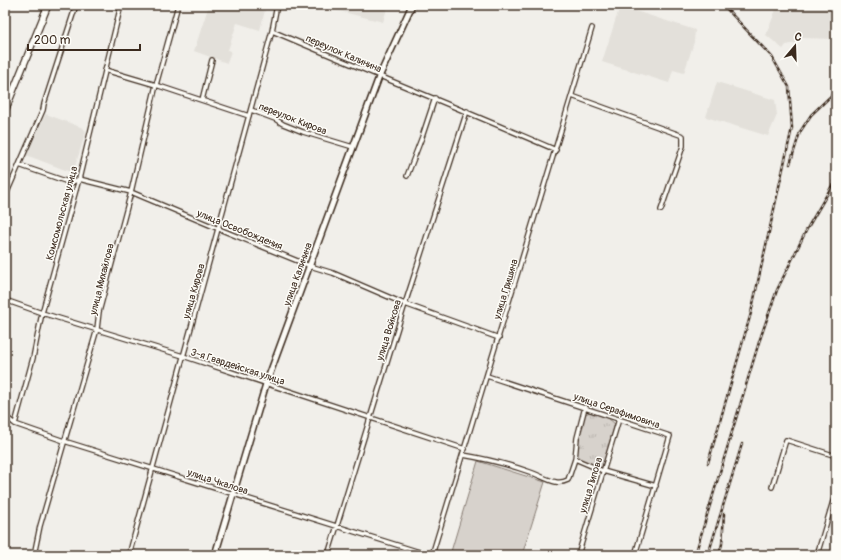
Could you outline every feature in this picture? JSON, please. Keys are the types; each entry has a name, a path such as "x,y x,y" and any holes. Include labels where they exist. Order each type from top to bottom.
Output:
{"main road":[{"path":"5,110 48,5"}],"street":[{"path":"5,197 43,110 76,5"},
{"name":"Комсомольская улица","path":"15,424 33,358 42,313 79,179 121,5"},
{"name":"улица Михайлова","path":"34,555 40,526 97,329 99,312 108,276 131,192 156,85 178,5"},
{"path":"272,31 276,5"},
{"name":"улица Калинина","path":"215,555 266,384 379,77 412,5"},
{"name":"улица Гришина","path":"431,555 465,449 592,28"},
{"name":"переулок Калинина","path":"272,31 556,150"},
{"name":"улица Кирова","path":"129,555 272,31"},
{"path":"202,100 212,60"},
{"path":"105,70 156,85 249,116"},
{"path":"572,96 683,136 683,146 661,210"},
{"path":"407,176 435,98"},
{"name":"переулок Кирова","path":"251,110 303,132 353,147"},
{"name":"улица Войкова","path":"328,555 405,304 467,112"},
{"name":"улица Освобождения","path":"19,165 71,183 79,179 131,192 405,304 498,338"},
{"name":"3-я Гвардейская улица","path":"5,300 42,313 183,356 465,449"},
{"name":"улица Серафимовича","path":"487,376 670,436 635,555"},
{"path":"463,455 490,459 558,482 564,482 568,480 575,459 577,438 585,407"},
{"name":"улица Чкалова","path":"6,418 15,424 64,441 336,527 431,555"},
{"name":"улица Липова","path":"578,555 619,419"},
{"path":"772,487 786,440 836,456"},
{"path":"575,459 603,471 656,486"},
{"path":"817,555 836,491"}],"shaded area":[{"path":"209,5 252,5 265,10 260,30 237,23 228,50 231,51 227,63 194,51"},
{"path":"315,5 388,5 383,22"},
{"path":"773,5 836,5 836,39 800,38 797,43 786,45 783,49 766,35 777,7"},
{"path":"620,6 695,30 694,42 684,73 673,70 669,83 602,62"},
{"path":"717,82 775,100 777,115 768,136 706,117"},
{"path":"46,114 83,128 86,131 73,173 26,155"}],"green space":[{"path":"590,412 608,418 615,424 602,468 581,460 576,455 580,430 585,414"},
{"path":"478,461 545,482 522,555 450,555"}],"railway":[{"path":"708,463 751,313 792,128 789,87 772,57 723,5"},
{"path":"790,164 800,132 811,115 836,91"},
{"path":"695,555 759,342 777,290 808,227 836,179"},
{"path":"708,555 742,444"},
{"path":"719,555 722,544 724,514"}]}
